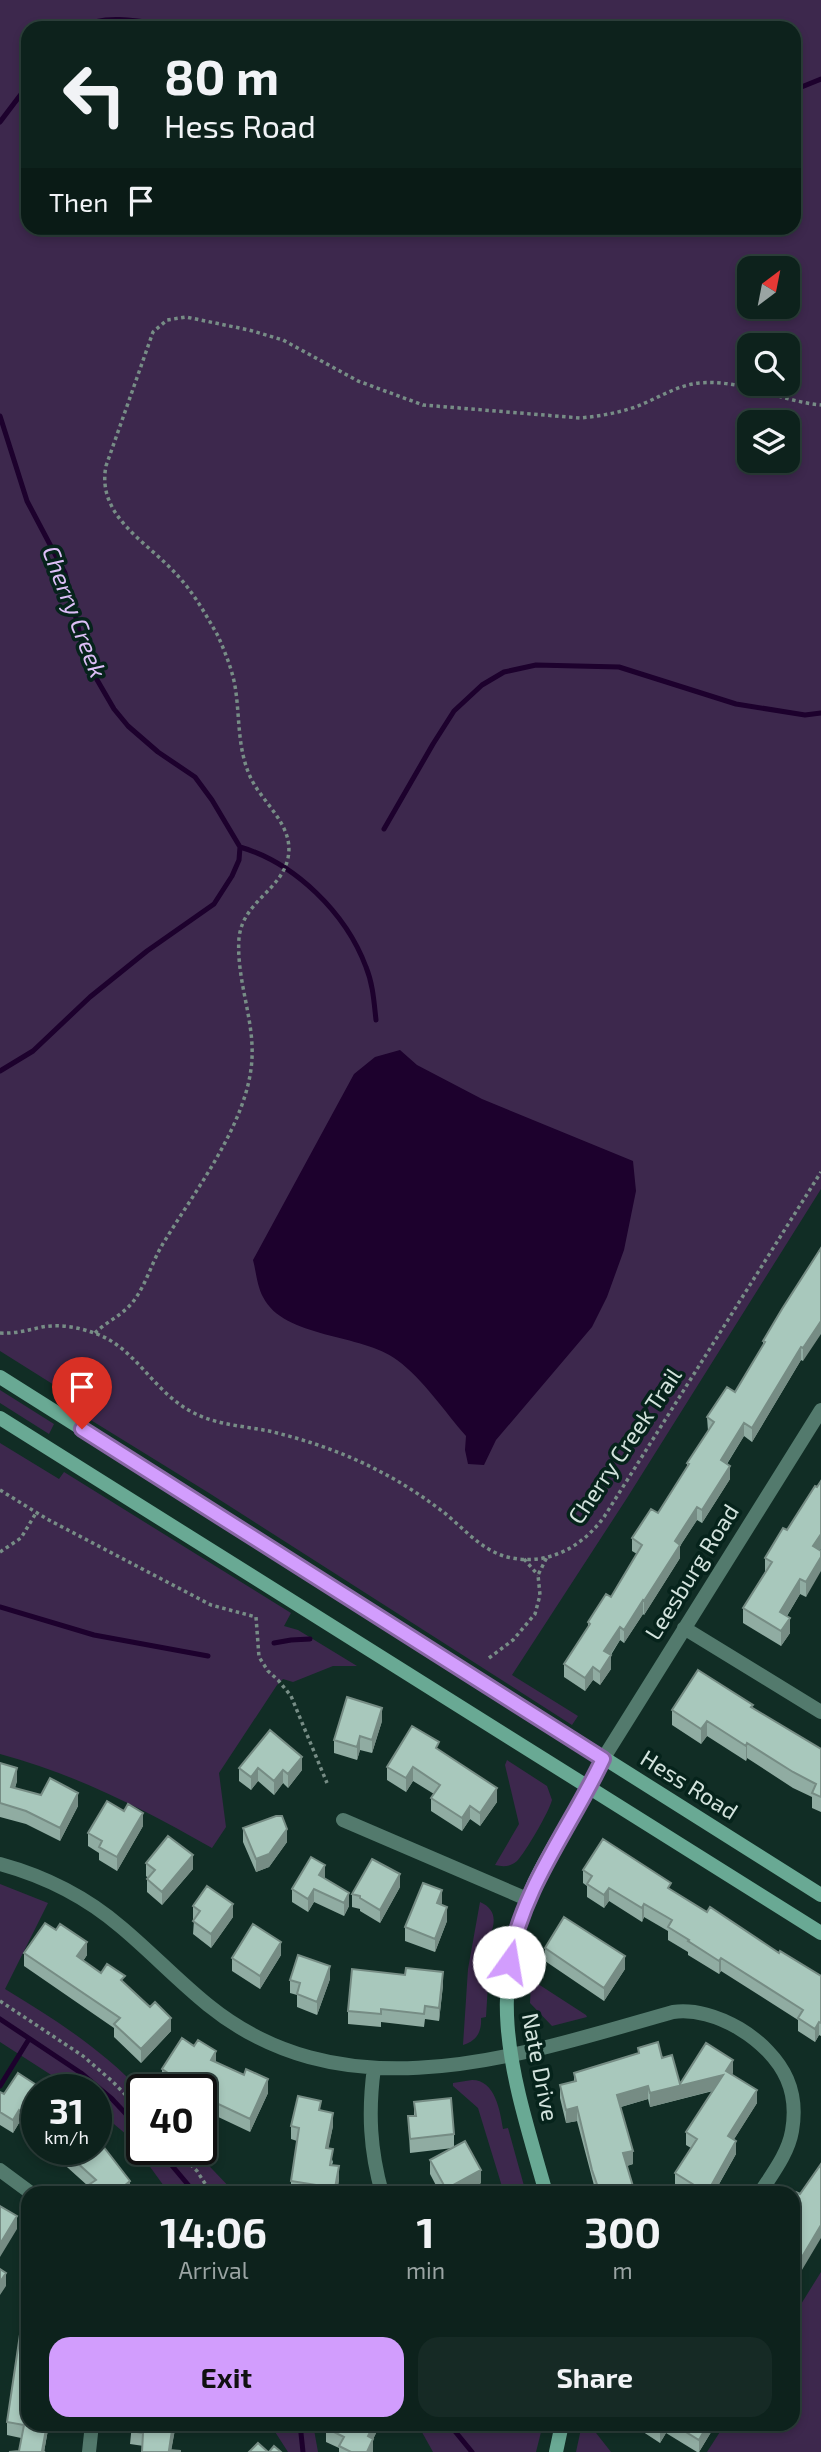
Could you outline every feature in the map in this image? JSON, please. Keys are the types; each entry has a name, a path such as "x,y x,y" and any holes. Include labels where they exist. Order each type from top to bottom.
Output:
{"main road":[{"name":"Hess Road","path":"0,1377 821,1895"},
{"path":"0,1418 821,1933"},
{"name":"Nate Drive","path":"544,2186 515,2084 506,2017 508,1970 514,1936 527,1899 603,1759"},
{"path":"556,2452 560,2431"}],"street":[{"name":"Leesburg Road","path":"603,1759 821,1410"},
{"path":"684,1628 821,1712"},
{"path":"343,1820 527,1899"},
{"path":"0,1864 49,1882 100,1911 121,1926 206,2004 248,2031 306,2057 352,2067 431,2068 556,2045 673,2012 699,2012 730,2025 756,2041 772,2056 785,2076 792,2095 791,2138 764,2186"},
{"path":"374,2068 369,2124 380,2186"},
{"path":"0,2170 22,2186"},
{"path":"89,2452 91,2431"}],"path":[{"path":"95,1333 122,1312 139,1292 153,1261 213,1165 243,1100 252,1057 252,1032 239,964 241,927 251,906 278,879 288,860 282,825 251,780 245,763 239,740 235,688 230,665 219,639 188,587 124,525 105,491 106,466 153,332 167,320 186,317 268,335 300,348 358,381 407,400 439,408 580,418 625,410 683,386 709,383 737,384 791,401 821,405"},
{"name":"Cherry Creek Trail","path":"0,1333 10,1334 61,1326 95,1333 122,1348 160,1390 192,1412 219,1422 295,1437 368,1465 425,1499 493,1551 513,1558 547,1557 579,1544 599,1523 821,1172"},
{"path":"0,1490 36,1513 211,1605 256,1616 259,1657 291,1696 327,1783"},
{"path":"0,1552 21,1538 36,1513"},
{"path":"489,1658 513,1640 535,1614 540,1595 538,1575 547,1557"},
{"path":"524,1559 538,1575"},
{"path":"0,2001 83,2056 126,2095"},
{"path":"191,2165 207,2186"}],"shaded area":[{"path":"0,0 821,0 821,1189 512,1675 578,1716 572,1725 81,1414 86,1405 0,1351"},
{"path":"400,1050 417,1065 482,1099 633,1161 636,1191 624,1250 607,1297 592,1327 496,1440 484,1465 468,1464 466,1436 425,1386 397,1360 382,1351 305,1328 273,1311 261,1293 253,1260 354,1074 375,1057"},
{"path":"0,1390 54,1424 49,1434 0,1403"},
{"path":"0,1443 59,1479 64,1472 291,1613 284,1626 298,1630 357,1666 333,1666 293,1682 283,1679 277,1685 219,1773 226,1827 212,1848 109,1794 29,1762 0,1754"},
{"path":"507,1760 547,1786 552,1800 521,1857 504,1866 495,1865 519,1824 505,1765"},
{"path":"0,1884 48,1903 5,1989 59,2023 126,2076 126,2134 112,2122 112,2074 50,2074 0,2042"},
{"path":"480,1902 492,1912 494,1920 490,1936 495,1938 489,1968 486,2017 481,2018 481,2027 475,2038 463,2045 468,1969"},
{"path":"535,1982 587,2017 552,2026 530,2003 531,1984"},
{"path":"480,2081 491,2090 503,2129 508,2128 524,2186 502,2186 478,2108 453,2086 453,2083"},
{"path":"149,2165 208,2165 228,2186 164,2186"},
{"path":"821,2272 821,2452 707,2452 720,2431 800,2431 800,2306"},
{"path":"274,2431 314,2431 318,2452 288,2452"},
{"path":"421,2431 541,2431 536,2452 433,2452"},
{"path":"580,2431 594,2431 611,2452 576,2452"}],"building":[{"path":"821,1248 821,1321 803,1348 801,1347 752,1428 744,1423 721,1460 730,1466 702,1510 697,1507 675,1541 680,1545 644,1601 624,1630 620,1627 604,1651 611,1655 600,1672 593,1667 585,1678 564,1664 606,1594 611,1597 642,1545 632,1538 651,1509 658,1513 714,1422 707,1417 727,1387 735,1392 782,1309"},
{"path":"821,1481 821,1534 813,1546 821,1551 821,1557 806,1582 800,1579 780,1612 790,1618 781,1631 743,1608 772,1562 765,1558 783,1528 787,1530"},
{"path":"698,1670 753,1705 751,1707 821,1749 821,1797 812,1793 816,1784 747,1743 746,1746 707,1721 701,1729 672,1710"},
{"path":"347,1697 382,1708 372,1740 360,1736 357,1747 334,1740"},
{"path":"412,1726 439,1742 436,1748 497,1788 480,1813 470,1806 462,1818 431,1798 440,1785 413,1767 406,1778 387,1767"},
{"path":"270,1730 302,1757 288,1774 283,1770 274,1781 258,1768 251,1777 239,1768"},
{"path":"0,1763 17,1768 11,1787 41,1795 50,1778 78,1793 60,1828 26,1811 0,1803"},
{"path":"107,1801 124,1811 128,1804 143,1813 117,1857 99,1847 102,1841 88,1833"},
{"path":"282,1816 287,1829 269,1854 256,1859 243,1828"},
{"path":"168,1836 193,1855 162,1892 147,1879 155,1870 146,1863"},
{"path":"603,1839 671,1883 668,1888 707,1912 710,1907 779,1953 780,1951 821,1976 821,2023 819,2022 815,2029 798,2018 803,2010 721,1958 719,1961 688,1941 668,1927 672,1920 644,1904 642,1908 609,1888 604,1895 587,1884 592,1876 583,1870"},
{"path":"311,1857 325,1865 319,1875 349,1893 344,1903 314,1889 308,1899 292,1889"},
{"path":"372,1859 400,1874 380,1910 360,1896 352,1894"},
{"path":"423,1883 442,1890 437,1903 447,1907 435,1939 405,1927"},
{"path":"207,1886 233,1904 211,1934 193,1921 200,1911 193,1906"},
{"path":"564,1917 625,1956 604,1988 545,1948"},
{"path":"45,1923 56,1930 60,1924 87,1942 77,1956 101,1973 107,1964 125,1976 121,1980 150,2007 155,2002 171,2018 141,2049 114,2024 120,2018 24,1953"},
{"path":"253,1924 281,1942 260,1976 232,1958"},
{"path":"298,1955 330,1966 317,2002 297,1994 300,1983 290,1980"},
{"path":"406,1968 443,1972 439,2008 425,2006 424,2014 381,2009 381,2014 348,2011 352,1969 405,1975"},
{"path":"182,2038 194,2046 198,2040 216,2051 211,2060 244,2075 246,2069 268,2079 250,2119 217,2103 217,2074 170,2074 162,2069"},
{"path":"658,2042 662,2058 672,2055 680,2084 706,2043 733,2060 726,2071 757,2090 728,2136 736,2141 711,2186 696,2186 675,2173 697,2139 686,2132 723,2075 650,2093 648,2086 617,2095 633,2151 623,2153 633,2186 598,2186 577,2107 566,2110 560,2085 576,2081 574,2073 639,2053 638,2048"},
{"path":"18,2073 21,2075 21,2112 19,2110 13,2120 0,2112 0,2092 4,2094"},
{"path":"298,2096 321,2101 319,2110 333,2113 326,2148 333,2149 330,2165 339,2166 335,2186 291,2181 299,2128 291,2126"},
{"path":"451,2098 454,2134 410,2139 408,2116 416,2116 414,2102"},
{"path":"465,2141 481,2170 452,2186 444,2186 430,2160"},
{"path":"112,2158 130,2181 124,2186 87,2186 96,2180 80,2165 112,2165"},
{"path":"821,2164 821,2225 800,2260 800,2194"},
{"path":"0,2206 17,2216 0,2244"},
{"path":"0,2269 6,2273 0,2282"},
{"path":"21,2328 21,2424 7,2422"},
{"path":"23,2431 46,2431 42,2451 45,2452 9,2452 19,2451"},
{"path":"130,2431 172,2431 169,2450 180,2452 142,2452 143,2433"},
{"path":"332,2431 370,2431 368,2436 373,2439 367,2452 351,2452 339,2446 344,2437"},
{"path":"684,2431 704,2431 699,2440"},
{"path":"258,2443 268,2452 249,2452"},
{"path":"274,2446 281,2452 269,2452"}],"waterway":[{"name":"Cherry Creek","path":"99,21 135,21"},
{"name":"Cherry Creek","path":"801,87 821,79"},
{"name":"Cherry Creek","path":"0,122 21,94"},
{"name":"Cherry Creek","path":"0,416 27,501 65,573 84,651 96,678 114,709 128,726 158,752 195,777 240,847 239,860 232,876 214,904 147,951 90,997 33,1051 0,1071"},
{"path":"384,829 454,711 482,685 504,672 536,665 619,667 736,704 805,715 821,713"},
{"path":"240,847 280,865 299,878 332,910 346,928 366,967 372,986 376,1020"},
{"path":"0,1607 94,1635 208,1656"},
{"path":"274,1643 310,1639"},
{"path":"0,2019 81,2073 126,2114"},
{"path":"0,2086 29,2039"},
{"path":"171,2165 189,2186"},
{"path":"301,2431 303,2452"},
{"path":"455,2431 472,2452"}],"route":[{"path":"82,1429 603,1759 535,1881 518,1923 509,1962"}]}
